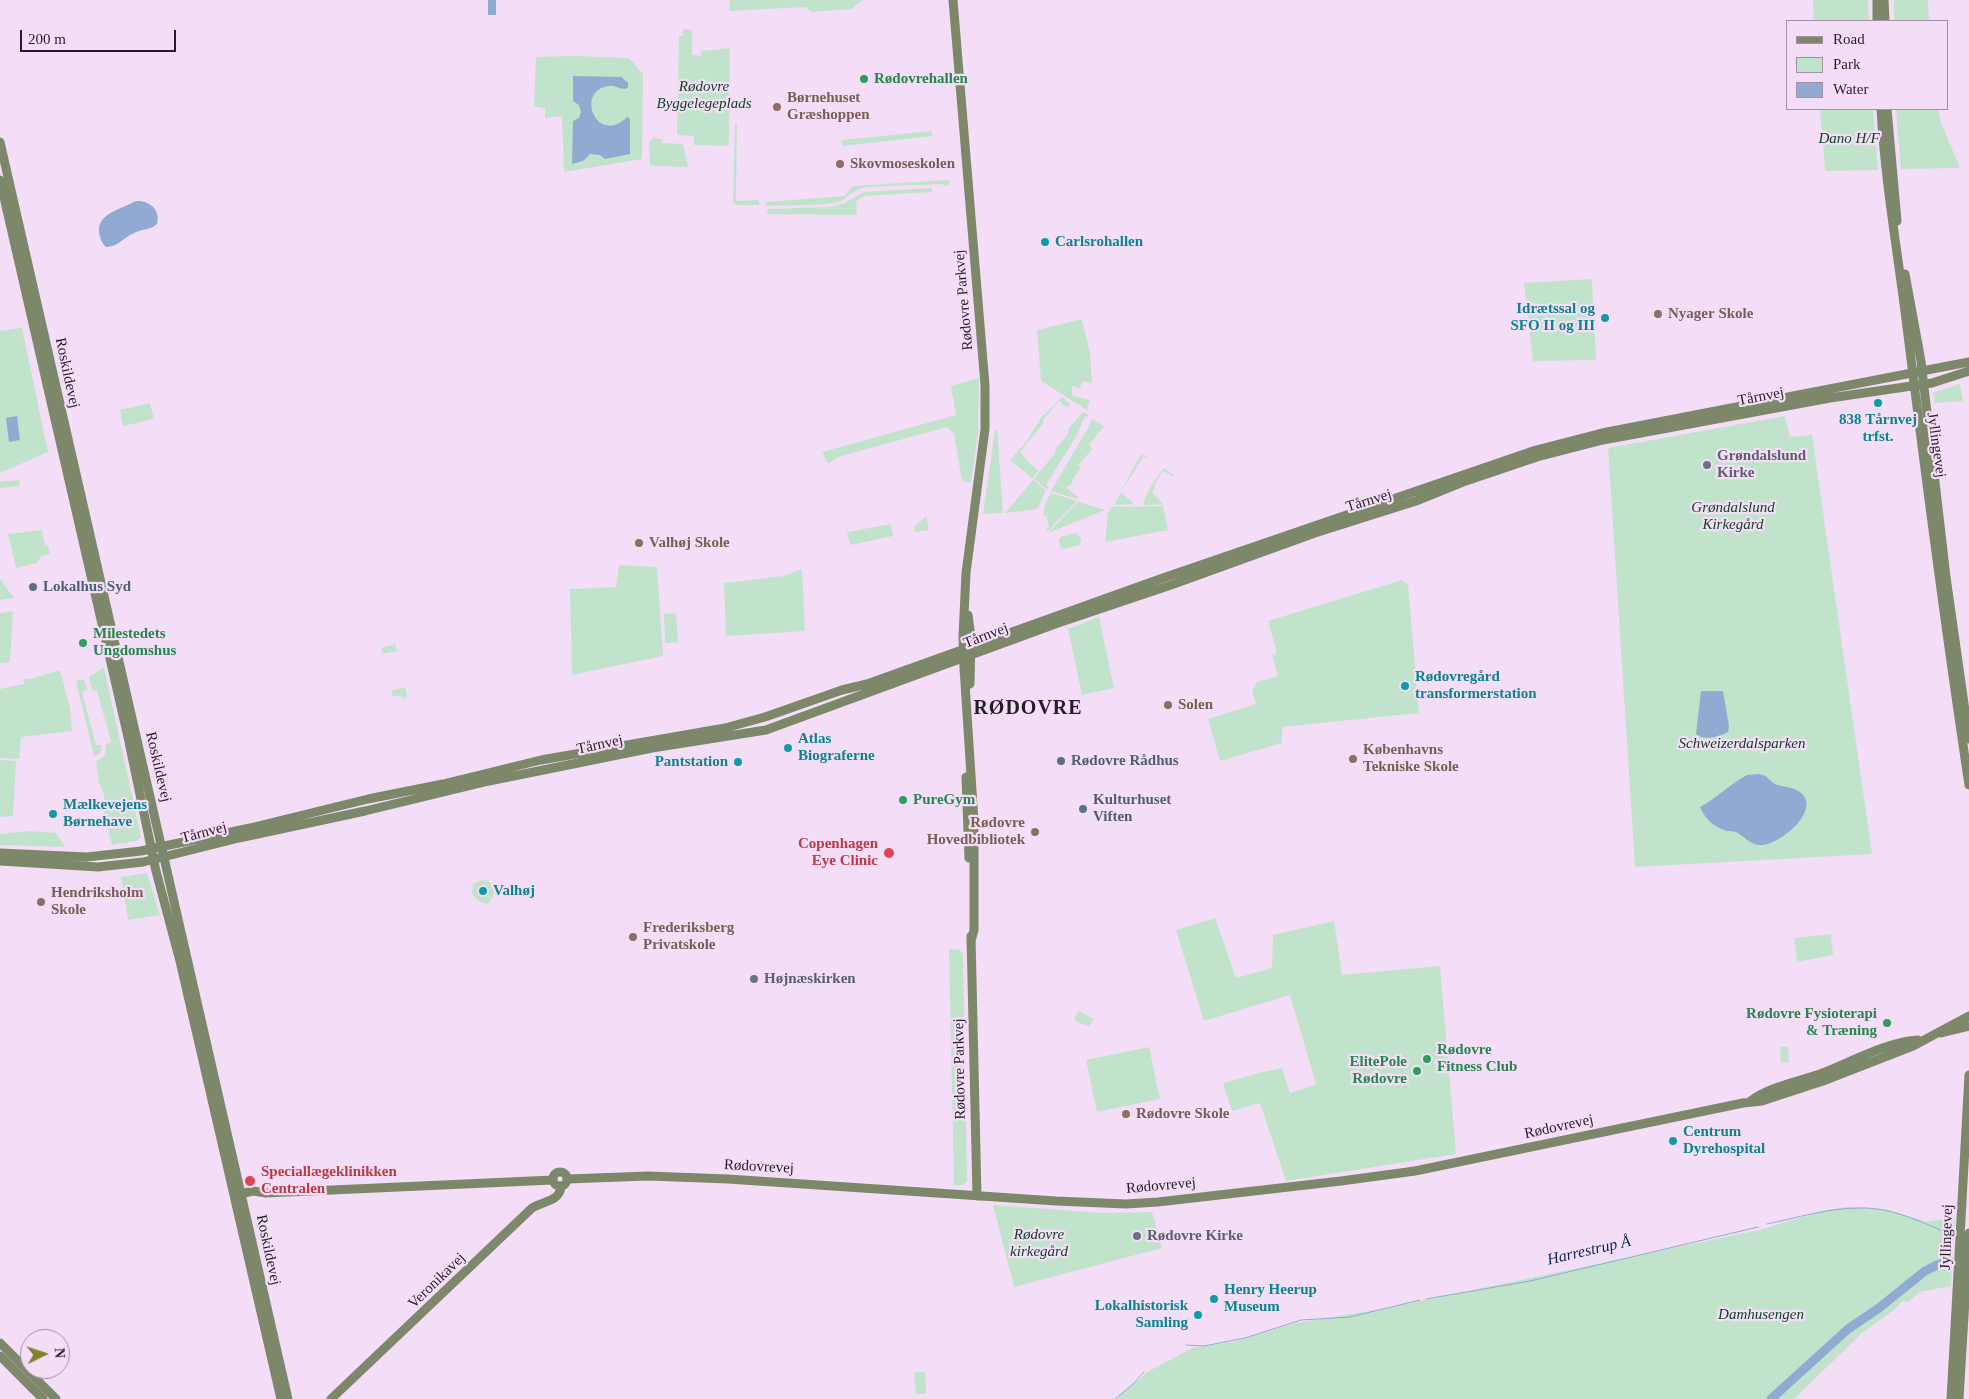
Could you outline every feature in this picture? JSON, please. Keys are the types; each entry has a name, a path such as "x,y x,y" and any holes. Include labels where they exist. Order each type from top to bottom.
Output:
{"street":[{"name":"Rødovre Parkvej","path":"953,0 985,385 985,429 967,567 966,598 974,930 972,941 977,1196"},
{"path":"1877,0 1877,20"},
{"path":"1884,0 1885,20"},
{"name":"Jyllingevej","path":"1881,110 1889,206 1951,667 1969,785"},
{"name":"Jyllingevej","path":"1888,110 1898,230 1924,378 1946,577 1969,739"},
{"name":"Roskildevej","path":"0,142 37,323 154,860 288,1399"},
{"name":"Roskildevej","path":"0,180 37,323 163,846 281,1399"},
{"name":"Tårnvej","path":"0,861 98,867 154,860 240,838 365,811 489,781 652,748 766,730 1074,618 1315,533 1416,501 1537,456 1603,440 1830,398 1914,386 1924,378 1969,362"},
{"name":"Tårnvej","path":"0,853 87,856 122,854 152,849 548,759 725,728 765,718 842,690 867,684 967,647 1536,450 1602,433 1912,374 1924,378 1969,371"},
{"name":"Rødovrevej","path":"568,1179 648,1176 710,1178 1127,1204 1341,1181 1462,1162 1749,1102 1759,1094 1820,1074 1897,1044 1921,1040 1969,1016"},
{"name":"Rødovrevej","path":"1933,1035 1969,1026"},
{"name":"Jyllingevej","path":"1951,1399 1969,1075"},
{"path":"560,1172 565,1174 568,1179 565,1185 561,1187 555,1185 553,1180 555,1174 560,1172"},
{"path":"238,1198 253,1191 266,1193 553,1180"},
{"name":"Veronikavej","path":"331,1399 532,1208 540,1203 553,1200 558,1196 561,1187"},
{"name":"Jyllingevej","path":"1960,1399 1969,1233"},
{"path":"0,1343 56,1399"},
{"path":"0,1356 43,1399"}],"green space":[{"path":"730,0 863,0 851,9 811,12 806,7 729,11"},
{"path":"1813,0 1868,0 1869,20 1814,20"},
{"path":"1894,0 1928,0 1929,20 1894,20"},
{"name":"Rødovre Byggelegeplads","path":"683,29 692,30 692,55 701,56 701,51 730,48 729,146 694,145 694,136 677,135 679,36 683,36"},
{"path":"536,57 629,58 643,74 642,159 564,172 562,116 545,118 545,108 534,106"},
{"name":"Dano H/F","path":"1820,110 1873,110 1878,170 1825,171"},
{"name":"Dano H/F","path":"1896,110 1938,110 1940,120 1960,168 1901,169"},
{"path":"735,123 737,123 736,199 737,201 759,200 759,205 737,205 733,202"},
{"path":"931,131 933,136 842,146 842,140"},
{"path":"653,138 662,139 662,143 683,144 688,167 650,165 649,142"},
{"path":"948,180 950,182 948,186 940,184 865,187 858,189 835,203 766,206 766,202 844,196 853,186"},
{"path":"932,188 932,192 864,196 856,201 857,215 766,214 769,209 832,207 845,203 864,192"},
{"path":"1592,279 1596,360 1533,361 1524,283"},
{"path":"1082,320 1090,353 1092,383 1082,381 1080,388 1072,386 1072,396 1090,400 1087,410 1041,381 1037,330"},
{"path":"22,328 48,452 0,473 0,331"},
{"path":"979,378 978,433 971,482 962,481 954,434 947,427 838,457 828,464 822,452 956,415 951,386"},
{"path":"1960,384 1963,401 1935,403 1933,393"},
{"path":"1062,397 1070,404 1068,408 1059,401 1020,452 1039,471 1032,478 1010,460 1026,442 1041,418"},
{"path":"150,403 154,419 123,426 120,410"},
{"path":"1083,412 1089,415 1088,417 1085,416 1077,435 1046,485 1049,487 1047,489 1034,479 1055,453 1056,448 1068,434 1069,428"},
{"name":"Schweizerdalsparken","path":"1785,416 1790,437 1812,435 1872,854 1635,867 1608,448"},
{"path":"1092,419 1104,426 1089,445 1092,449 1078,466 1081,468 1072,480 1073,482 1066,488 1078,497 1077,499 1051,491 1088,428"},
{"path":"997,429 1003,513 983,514 995,430"},
{"path":"1142,454 1151,458 1143,457 1121,492"},
{"path":"1164,468 1174,475 1163,471 1155,484 1153,493 1163,504 1169,504 1143,505 1146,496"},
{"path":"19,480 20,486 0,488 0,482"},
{"path":"1033,480 1046,490 1038,508 1005,513"},
{"path":"1121,492 1134,504 1140,504 1114,505"},
{"path":"1051,493 1077,501 1047,532 1045,529 1049,528 1047,517 1043,515 1046,502"},
{"path":"1078,502 1105,510 1048,533"},
{"path":"1163,506 1168,530 1105,542 1108,513 1112,507"},
{"path":"926,516 929,530 915,532 914,527"},
{"path":"891,524 893,536 850,545 847,532"},
{"path":"42,530 45,546 48,546 50,554 41,556 37,563 16,568 8,534"},
{"path":"1076,533 1081,539 1079,545 1064,549 1060,547 1060,537"},
{"path":"619,565 657,567 663,656 572,675 570,589 616,587"},
{"path":"802,569 805,631 726,636 724,583 784,576"},
{"path":"0,579 14,598 0,600"},
{"path":"1402,580 1408,585 1419,713 1282,727 1282,743 1220,761 1208,719 1256,704 1252,691 1257,682 1278,676 1272,655 1277,653 1268,621"},
{"path":"13,611 10,662 0,663 0,613"},
{"path":"676,613 678,642 665,643 664,614"},
{"path":"1099,617 1114,688 1082,695 1068,629"},
{"path":"395,644 397,651 383,654 381,648"},
{"path":"104,668 141,837 136,841 112,845 104,812 104,795 99,783 96,761 105,753 106,744 111,742 97,690 92,691 89,677"},
{"path":"60,670 70,708 72,731 21,737 19,759 0,758 0,689 24,684 23,679 30,679"},
{"path":"84,679 87,690 82,692 96,745 101,745 102,750 94,756 76,681"},
{"path":"405,687 407,697 401,698 400,695 393,697 391,691"},
{"path":"0,760 16,761 13,816 0,817"},
{"path":"29,831 56,833 65,847 0,845 0,834"},
{"path":"147,873 160,915 128,920 121,877"},
{"path":"486,880 494,885 493,898 487,904 480,902 472,894 473,884"},
{"path":"1215,918 1236,978 1272,968 1273,935 1334,921 1342,975 1440,966 1456,1154 1286,1181 1260,1103 1232,1111 1223,1083 1282,1068 1290,1093 1316,1084 1290,995 1204,1021 1176,930"},
{"path":"1831,934 1833,955 1797,962 1794,938"},
{"path":"949,949 960,950 963,954 967,1182 961,1185 954,1185"},
{"path":"1078,1011 1094,1019 1089,1027 1074,1020"},
{"path":"1149,1047 1160,1099 1097,1112 1086,1060"},
{"path":"1780,1047 1788,1047 1789,1062 1781,1063"},
{"name":"Rødovre kirkegård","path":"993,1205 1103,1213 1152,1212 1162,1248 1014,1287"},
{"name":"Damhusengen","path":"1845,1207 1886,1209 1926,1222 1955,1217 1951,1286 1919,1292 1909,1302 1903,1301 1861,1334 1794,1399 1115,1399 1149,1371 1192,1348 1233,1342 1296,1323 1382,1309 1759,1230 1822,1211"},
{"path":"914,1372 925,1372 926,1394 916,1394"}],"water":[{"path":"488,0 496,0 496,15 488,15"},
{"path":"573,76 621,77 628,83 628,87 625,89 609,86 598,90 593,97 591,105 599,121 607,125 616,124 627,117 630,119 630,154 605,159 600,155 590,154 583,161 572,164 573,121 579,118 581,112 579,105 573,101"},
{"path":"136,201 146,202 153,207 158,219 157,224 130,235 117,244 106,247 101,240 99,232 102,220 112,212"},
{"path":"17,416 20,440 9,442 6,418"},
{"path":"1701,691 1723,691 1729,726 1728,732 1716,737 1707,738 1696,734"},
{"path":"1747,775 1763,775 1775,784 1797,790 1803,795 1806,802 1805,811 1801,819 1794,828 1776,841 1759,845 1749,842 1736,832 1726,831 1712,824 1700,807"}],"waterway":[{"name":"Harrestrup Å","path":"1767,1224 1847,1208 1870,1208 1903,1215 1945,1232"},
{"name":"Harrestrup Å","path":"1426,1299 1530,1281 1758,1227"},
{"name":"Harrestrup Å","path":"1771,1399 1848,1329 1879,1308 1925,1271 1949,1261"},
{"name":"Harrestrup Å","path":"1186,1345 1204,1346 1245,1338 1301,1320 1350,1317 1420,1300"},
{"name":"Harrestrup Å","path":"1115,1399 1144,1372"}],"place":[{"name":"Rødovrehallen","path":"864,79"},
{"name":"Børnehuset Græshoppen","path":"777,107"},
{"name":"Skovmoseskolen","path":"840,164"},
{"name":"Carlsrohallen","path":"1045,242"},
{"name":"Nyager Skole","path":"1658,314"},
{"name":"Idrætssal og SFO II og III","path":"1605,318"},
{"name":"838 Tårnvej trfst.","path":"1878,403"},
{"name":"Grøndalslund Kirke","path":"1707,465"},
{"name":"Valhøj Skole","path":"639,543"},
{"name":"Lokalhus Syd","path":"33,587"},
{"name":"Milestedets Ungdomshus","path":"83,643"},
{"name":"Rødovregård transformerstation","path":"1405,686"},
{"name":"Solen","path":"1168,705"},
{"name":"Atlas Biograferne","path":"788,748"},
{"name":"Københavns Tekniske Skole","path":"1353,759"},
{"name":"Rødovre Rådhus","path":"1061,761"},
{"name":"Pantstation","path":"738,762"},
{"name":"PureGym","path":"903,800"},
{"name":"Kulturhuset Viften","path":"1083,809"},
{"name":"Mælkevejens Børnehave","path":"53,814"},
{"name":"Rødovre Hovedbibliotek","path":"1035,832"},
{"name":"Copenhagen Eye Clinic","path":"889,853"},
{"name":"Valhøj","path":"483,891"},
{"name":"Hendriksholm Skole","path":"41,902"},
{"name":"Frederiksberg Privatskole","path":"633,937"},
{"name":"Højnæskirken","path":"754,979"},
{"name":"Rødovre Fysioterapi & Træning","path":"1887,1023"},
{"name":"Rødovre Fitness Club","path":"1427,1059"},
{"name":"ElitePole Rødovre","path":"1417,1071"},
{"name":"Rødovre Skole","path":"1126,1114"},
{"name":"Centrum Dyrehospital","path":"1673,1141"},
{"name":"Speciallægeklinikken Centralen","path":"250,1181"},
{"name":"Rødovre Kirke","path":"1137,1236"},
{"name":"Henry Heerup Museum","path":"1214,1299"},
{"name":"Lokalhistorisk Samling","path":"1198,1315"}],"district":[{"name":"RØDOVRE","path":"1028,709"}],"park label":[{"name":"Grøndalslund Kirkegård","path":"1733,516"}]}
